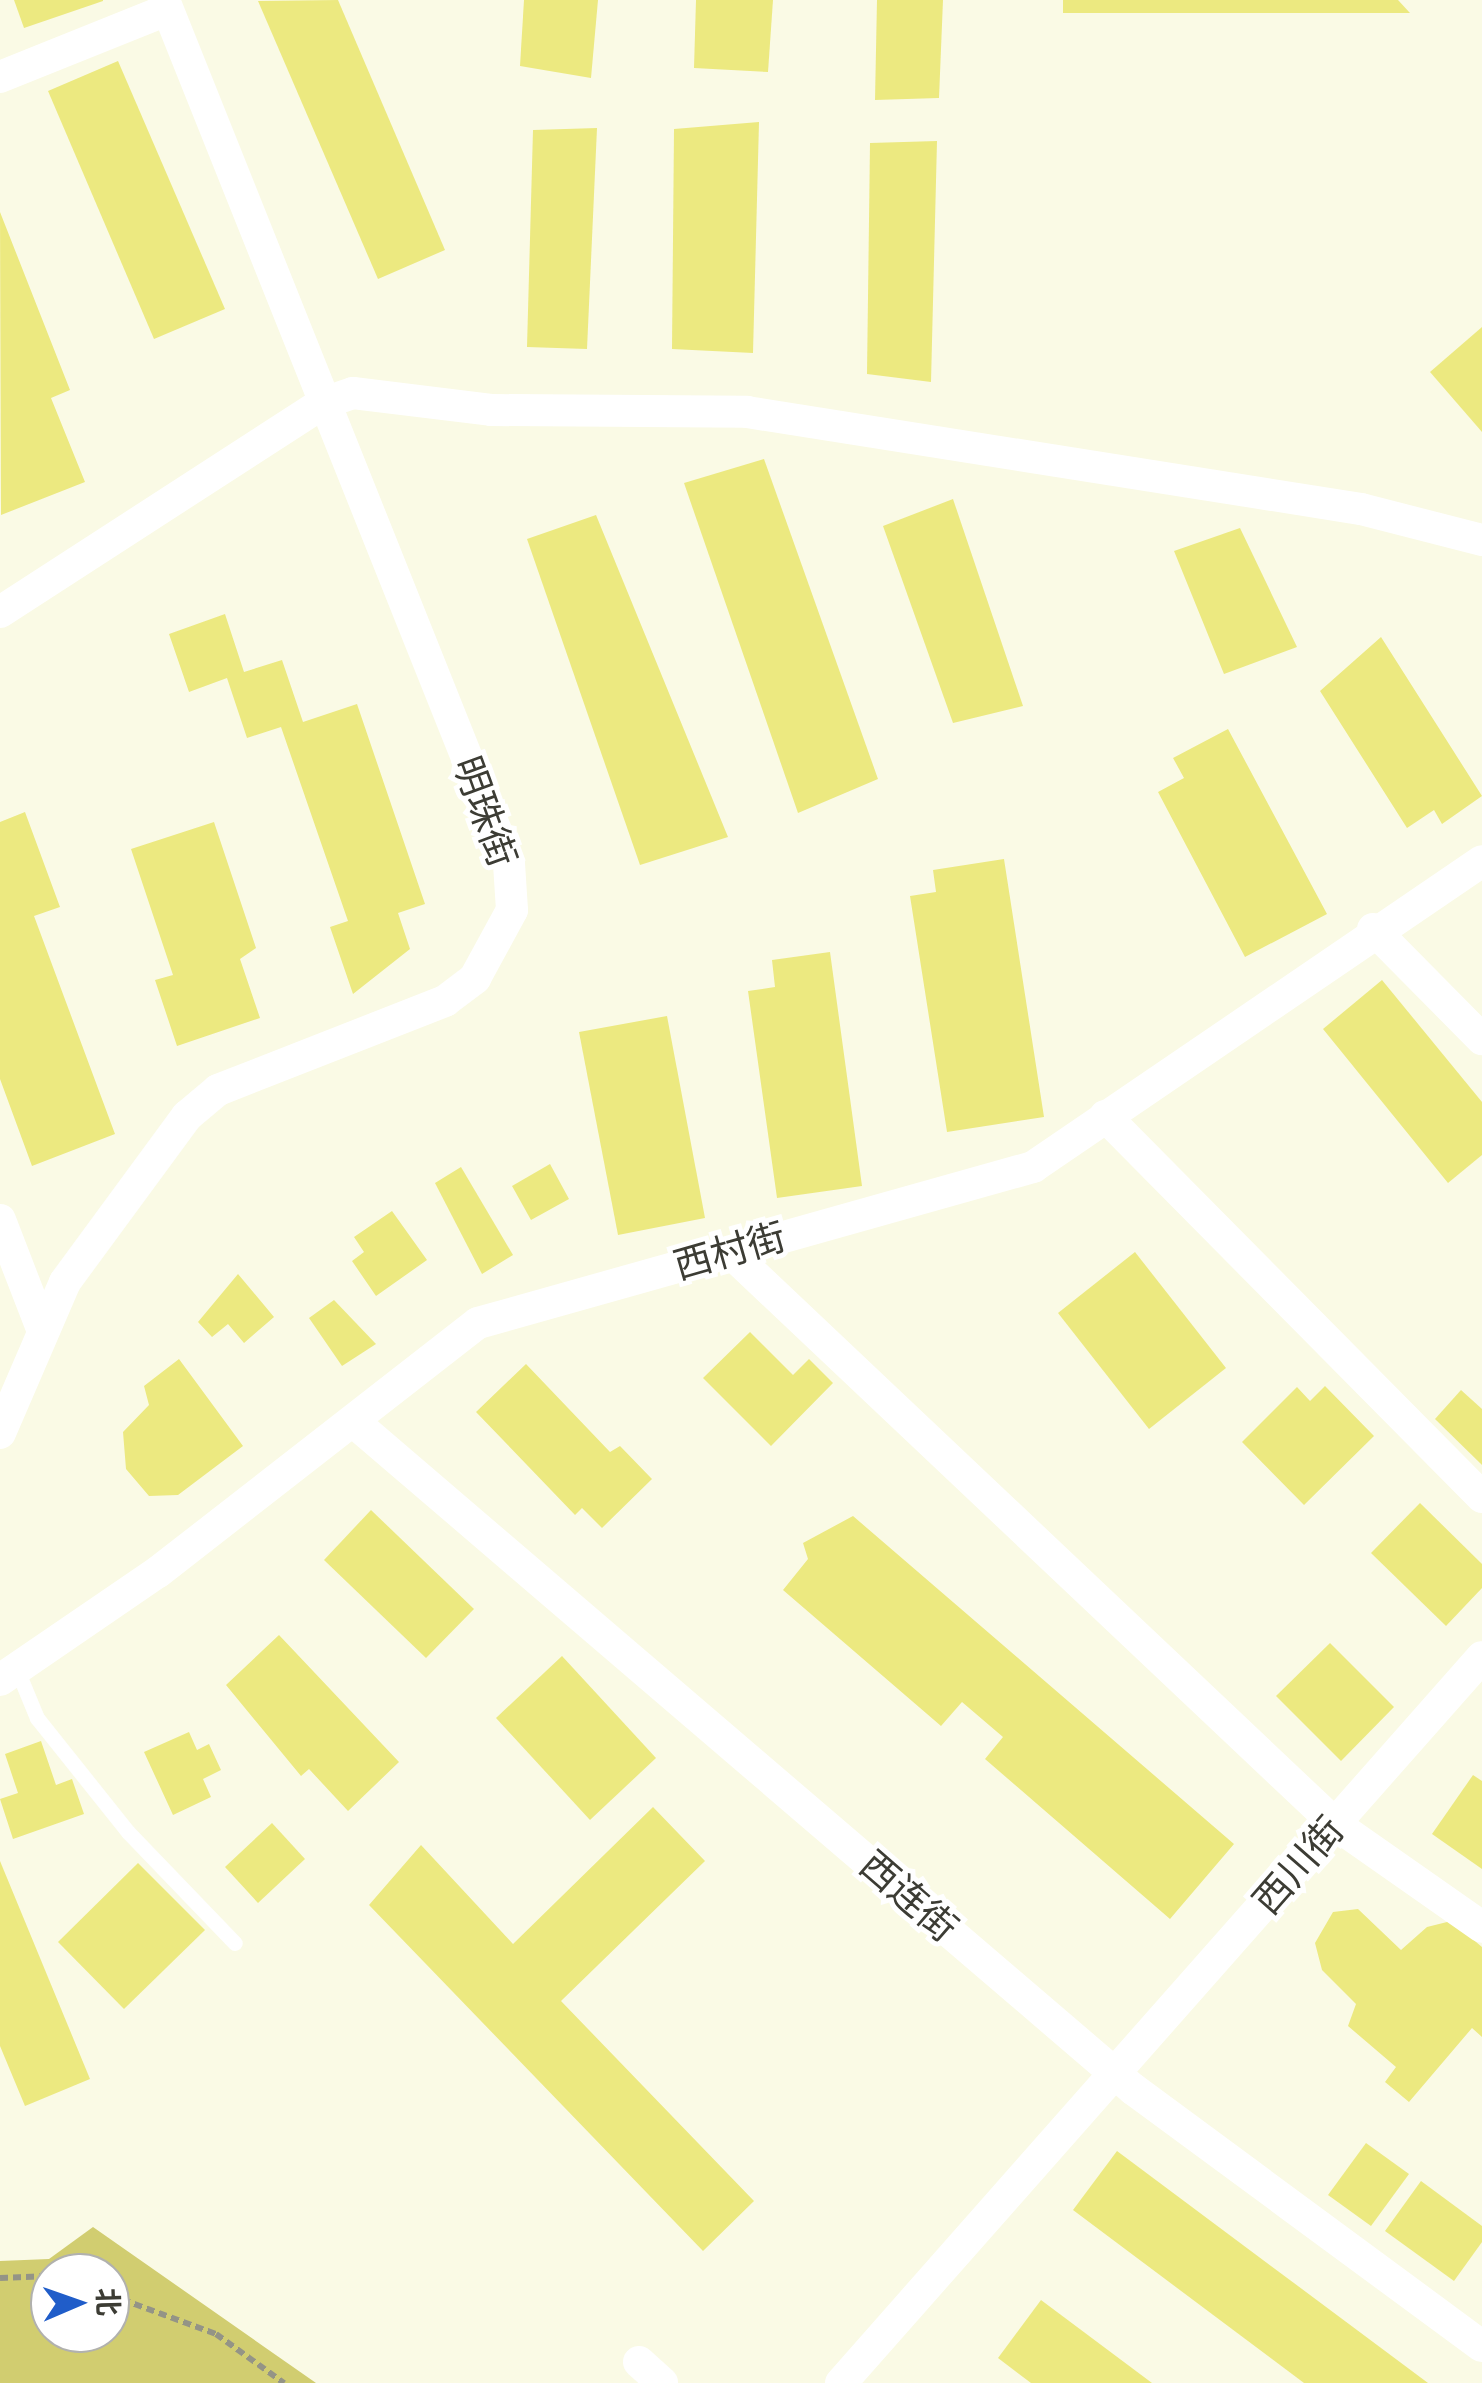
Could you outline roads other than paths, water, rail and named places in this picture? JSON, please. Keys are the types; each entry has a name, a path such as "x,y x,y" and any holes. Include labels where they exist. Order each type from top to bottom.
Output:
{"street":[{"path":"0,77 165,5"},
{"name":"明珠街","path":"0,1432 41,1326 187,1116 218,1090 445,1000 475,978 512,910 508,863 321,404 165,5"},
{"path":"0,612 321,404 354,392 492,410 747,412 1361,508 1482,540"},
{"name":"西村街","path":"9,1676 354,1422 478,1323 1032,1167 1373,930 1482,861"},
{"path":"1373,930 1482,1039"},
{"path":"1105,1116 1482,1496"},
{"path":"0,1220 41,1326"},
{"path":"730,1252 1336,1824 1482,1927"},
{"name":"西连街","path":"354,1422 1116,2075 1482,2346"},
{"name":"西川街","path":"840,2383 1116,2075 1482,1656"}],"lane":[{"path":"9,1676 37,1718 128,1832 234,1943"}]}
